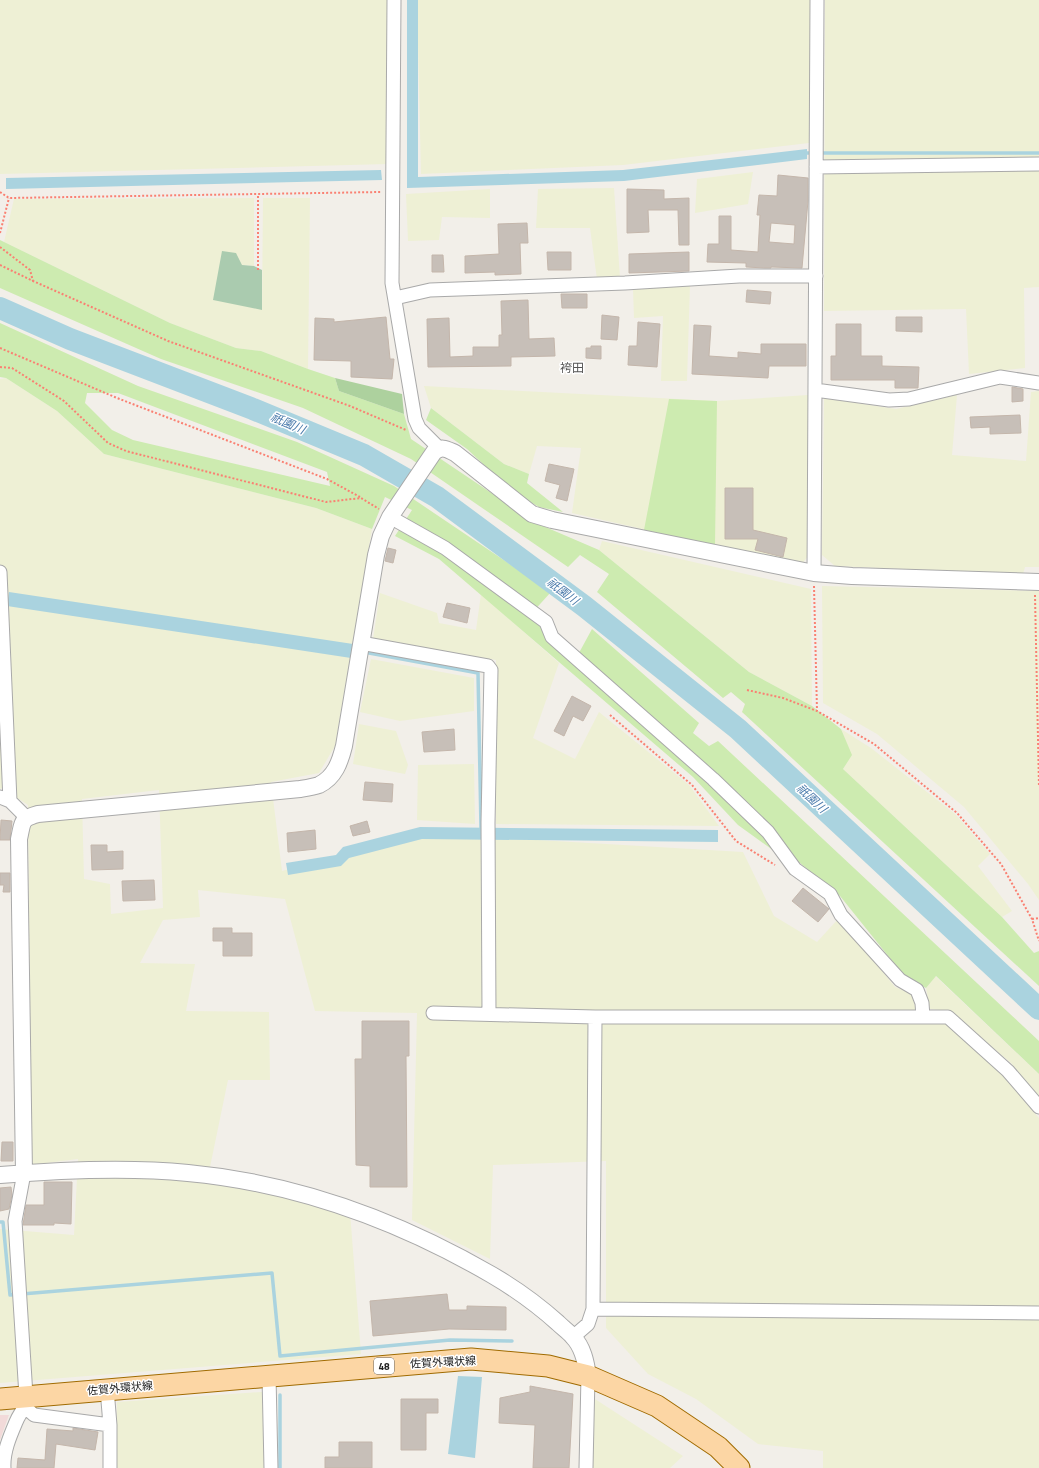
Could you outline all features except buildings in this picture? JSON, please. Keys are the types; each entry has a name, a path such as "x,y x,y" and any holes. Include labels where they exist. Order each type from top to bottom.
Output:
{"main road":[{"name":"佐賀外環状線","path":"0,1398 26,1402 107,1389 471,1359 548,1366 588,1376 657,1406 718,1448 739,1468"}],"street":[{"path":"394,0 394,192 392,283 414,419 436,450"},
{"path":"814,573 817,0"},
{"path":"816,167 1039,164"},
{"path":"395,298 430,290 626,284 739,276 816,276"},
{"path":"815,390 889,400 909,399 1000,378 1039,383"},
{"path":"110,1425 34,1415 26,1402 15,1221 24,1173 19,839 26,817 38,814 300,789 319,785 332,774 340,763 344,746 376,555 381,536 390,517 436,450 446,448 455,453 532,514 552,520 814,573 852,576 1037,582"},
{"path":"390,517 445,548 546,622 552,637 713,779 768,832 795,869 830,894 841,915 900,980 917,990 922,1003 923,1017"},
{"path":"0,572 5,799 26,817"},
{"path":"361,643 488,666 491,670 488,823 489,1014"},
{"path":"433,1013 594,1017 948,1017 1008,1071 1039,1107"},
{"path":"574,1337 588,1324 593,1309 594,1017"},
{"path":"0,1175 108,1170 188,1173 252,1182 329,1202 386,1222 453,1253 511,1286 544,1311 574,1337 584,1356 588,1376 586,1468"},
{"path":"593,1309 1039,1313"},
{"path":"270,1376 271,1468"},
{"path":"107,1389 110,1425 110,1468"},
{"path":"4,1468 6,1450 16,1421 26,1402"}],"path":[{"path":"0,192 9,198 394,192"},
{"path":"258,194 258,270"},
{"path":"0,233 9,198"},
{"path":"0,247 30,270 33,282"},
{"path":"0,265 33,282 168,341 350,406 405,430 419,428"},
{"path":"0,348 117,398 327,479 361,498 390,517"},
{"path":"0,368 12,368 64,401 108,443 126,451 326,502 361,498"},
{"path":"814,573 817,711"},
{"path":"1037,582 1039,788"},
{"path":"747,690 783,698 817,711 874,744 958,813 1001,864 1032,919 1039,941"},
{"path":"610,715 692,785 736,841 783,870 795,869"},
{"path":"1032,919 1039,918"}],"shaded area":[{"path":"0,1415 9,1415 0,1440"}],"green space":[{"path":"0,0 390,0 388,164 0,174"},
{"path":"417,0 811,0 809,143 623,165 421,174"},
{"path":"825,0 1039,0 1039,287 1024,288 1025,368 969,374 966,309 824,311"},
{"path":"753,172 748,204 695,213 697,179"},
{"path":"614,188 620,278 597,279 590,228 536,228 538,189"},
{"path":"490,189 490,218 442,217 439,240 408,241 406,194"},
{"path":"254,198 254,266 242,265 262,310 263,198 310,198 308,369 261,351 236,348 170,323 4,242 14,199"},
{"path":"0,240 170,323 236,348 261,351 335,378 339,391 404,414 411,439 536,523 599,550 749,672 812,706 841,729 852,755 843,769 1002,917 1034,953 1039,951 1039,986 742,712 745,704 731,692 723,698 597,592 609,574 580,555 568,567 411,459 303,408 161,359 0,288"},
{"path":"222,251 236,253 242,265 254,266 262,270 262,310 213,300"},
{"path":"690,285 687,381 661,381 663,316 634,318 633,289"},
{"path":"0,323 138,386 297,442 394,486 551,592 531,614 574,662 592,629 699,723 693,733 709,746 718,741 1039,1041 1039,1074 936,976 926,988 905,977 840,896 800,863 788,861 738,825 693,777 439,559 395,536 412,510 385,497 372,529 316,508 104,454 57,411 6,378 0,377","holes":["87,393 118,393 327,472 330,486 133,440 112,430 85,403"]},
{"path":"6,378 57,411 104,454 316,508 372,529 335,746 319,773 271,782 282,871 420,833 743,852 774,916 817,942 839,918 895,987 912,994 919,1023 950,1024 1006,1079 1039,1118 1039,1468 823,1468 823,1451 758,1444 696,1399 648,1374 606,1328 606,1161 493,1165 490,1259 412,1220 417,1013 315,1011 285,899 198,890 200,917 163,920 140,963 195,964 186,1011 269,1012 270,1080 228,1080 210,1167 349,1199 361,1354 0,1383 0,1229 74,1235 78,1159 31,1165 28,805 2,788 0,789 0,379","holes":["159,790 163,908 111,914 110,884 84,879 82,799"]},
{"path":"335,378 402,394 404,414 339,391"},
{"path":"424,386 717,401 808,395 809,555 801,565 572,513 581,448 537,446 529,474 504,464 431,408"},
{"path":"1039,391 1039,567 1025,567 1023,574 835,566 822,555 824,398 896,409 957,395 952,455 1026,461 1031,392"},
{"path":"669,399 717,401 715,545 644,530"},
{"path":"431,408 504,464 529,474 527,483 563,512 539,507 512,491 467,449 426,420"},
{"path":"602,541 811,589 812,706 749,672 599,550"},
{"path":"822,586 1039,591 1039,900 1028,884 964,807 877,734 823,703"},
{"path":"380,593 437,613 439,623 476,630 481,594 559,663 533,738 575,759 599,712 689,785 719,826 496,824 496,660 373,639"},
{"path":"371,659 474,678 474,711 400,721 360,712"},
{"path":"359,724 396,731 408,765 405,774 353,764"},
{"path":"841,729 871,748 955,814 990,854 978,866 1012,911 1002,917 843,769 851,755"},
{"path":"474,764 475,824 417,820 418,765"},
{"path":"935,976 1039,1074 1039,1098 1011,1063 949,1011 930,1009 926,988"},
{"path":"581,1390 683,1456 670,1468 579,1468"},
{"path":"275,1391 275,1468 115,1468 117,1402"}],"water":[{"path":"407,0 418,0 418,177 623,170 807,149 807,159 624,181 407,188"},
{"path":"381,170 382,180 6,189 6,178"},
{"path":"9,592 353,644 351,658 7,606"},
{"path":"420,827 718,830 718,842 422,839 349,858 341,866 288,875 286,863 336,855 343,847"},
{"path":"458,1376 482,1377 475,1458 448,1454"}],"waterway":[{"path":"806,153 1039,153"},
{"name":"祇園川","path":"0,308 70,339 253,409 364,455 437,497 584,606 738,729 1039,1009"},
{"path":"369,653 478,673 481,828"},
{"path":"0,1222 3,1222 10,1295 272,1273 280,1356 450,1340 512,1341"},
{"path":"280,1395 280,1468"}],"district":[{"name":"袴田","path":"572,367"}]}
